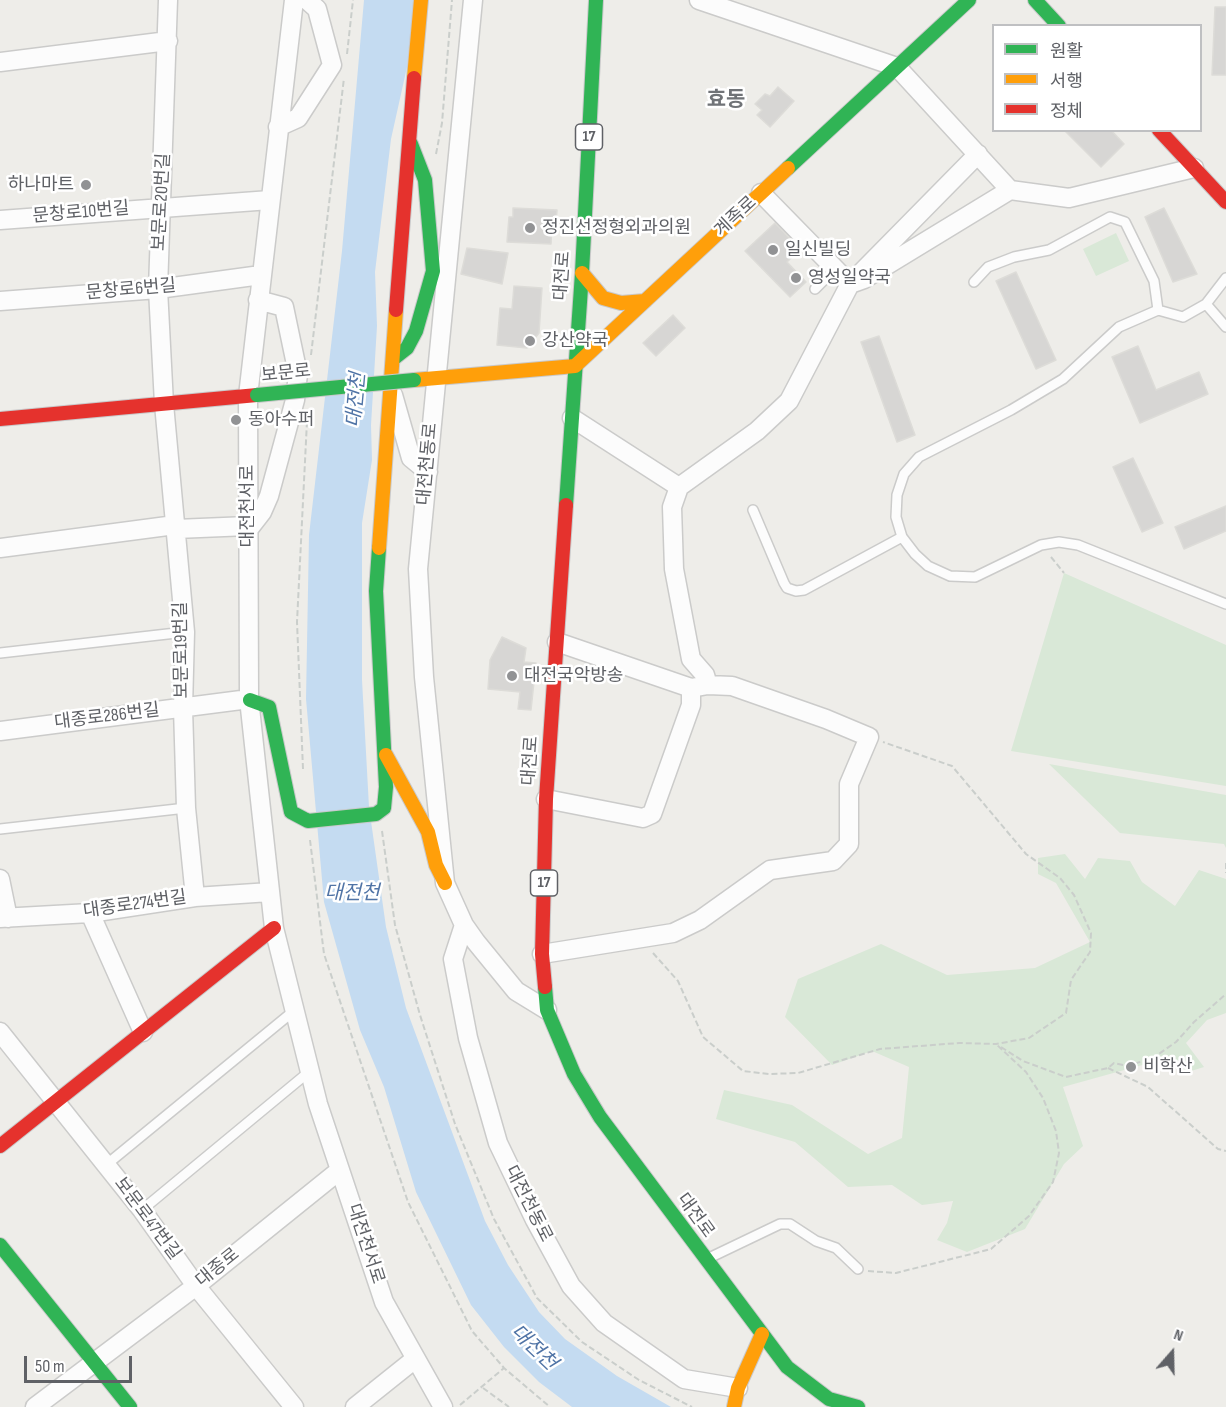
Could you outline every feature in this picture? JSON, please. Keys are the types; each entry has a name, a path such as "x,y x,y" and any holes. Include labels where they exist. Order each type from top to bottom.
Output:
{"main road":[{"path":"249,700 269,707 291,812 311,821 376,814 384,808 386,801 376,591 392,390 408,136 421,0"},
{"name":"대전로","path":"596,0 582,273 546,799 542,954 547,1010 574,1074 600,1117 787,1367 829,1399 858,1407"},
{"name":"계족로","path":"575,366 969,0"},
{"path":"1035,0 1057,24"},
{"path":"1161,132 1226,202"},
{"path":"393,359 407,348 440,272 425,180 408,136"},
{"path":"582,273 603,298 621,303 645,301"},
{"name":"보문로","path":"0,419 436,377 575,366"},
{"path":"383,751 418,810 445,882"},
{"path":"0,1146 274,928"},
{"path":"0,1245 130,1407"},
{"path":"735,1399 762,1334"}],"street":[{"name":"보문로20번길","path":"164,404 158,289 168,0"},
{"name":"대전천서로","path":"294,0 258,300 248,528 249,700 274,928 310,1071 384,1302 443,1407"},
{"path":"278,128 298,118 339,66 317,9 307,0"},
{"name":"대전천동로","path":"473,0 440,272 436,377 418,569 424,677 445,882 464,924 516,992 547,1010"},
{"path":"699,0 897,67 1011,190"},
{"path":"0,62 168,41"},
{"path":"546,799 643,818 652,814 691,705 705,675 691,659 674,569 672,507 679,487 757,431 789,401 850,284 978,154"},
{"path":"850,284 864,279 1011,190 1069,198 1194,168"},
{"path":"761,193 850,284"},
{"name":"문창로10번길","path":"0,220 162,206 270,200"},
{"name":"문창로6번길","path":"0,301 158,289 261,274"},
{"path":"0,548 176,527 248,528 262,512 268,496 295,400 298,374 284,307 258,300"},
{"path":"392,390 411,458 428,472"},
{"name":"보문로19번길","path":"164,404 185,632 183,708 186,808 195,897"},
{"path":"572,418 679,487"},
{"path":"542,954 673,933 700,920 770,870 833,861 849,844 849,784 869,737 732,686 700,687 557,642"},
{"name":"대종로286번길","path":"0,730 249,700"},
{"path":"0,879 4,918"},
{"name":"대종로274번길","path":"4,918 90,913 195,897 270,892"},
{"path":"90,913 143,1032"},
{"name":"대전천동로","path":"464,924 453,959 468,1038 498,1143 570,1286 604,1323 684,1378 735,1399"},
{"name":"보문로47번길","path":"0,1032 142,1210 196,1286 294,1407"},
{"name":"대종로","path":"35,1407 196,1286 340,1170"},
{"path":"355,1407 415,1359"}],"lane":[{"path":"974,282 988,267 1014,257 1049,249 1110,217 1125,222 1154,280 1158,310"},
{"path":"815,289 835,269"},
{"path":"1226,278 1206,304 1183,317 1158,310 1119,327 1064,379 1011,410 919,458 904,474 897,495 896,517 902,537 928,566 950,576 975,577 1041,545 1059,542 1078,545 1226,604"},
{"path":"1206,304 1226,327"},
{"path":"753,510 784,583 787,588 796,591 804,590 902,537"},
{"path":"0,652 185,632"},
{"path":"0,830 186,808"},
{"path":"106,1165 295,1010"},
{"path":"142,1210 310,1071"},
{"path":"706,1261 780,1224 790,1224 816,1241 836,1248 858,1269"}],"path":[{"path":"312,355 339,66 353,0"},
{"path":"303,773 297,622 308,411"},
{"path":"1041,545 1064,573"},
{"path":"637,939 651,950 678,981 703,1037 743,1071 769,1074 798,1073 880,1049 958,1043 996,1044 1029,1038 1066,1013 1071,980 1090,952 1091,933 1074,895 1060,878 1026,854 952,766 869,737"},
{"path":"311,821 324,954 408,1202 472,1331 504,1368 550,1407"},
{"path":"1226,863 1226,873"},
{"path":"996,1044 1023,1061 1066,1077 1108,1068 1114,1063 1127,1066 1153,1058 1176,1042 1194,1022 1226,994"},
{"path":"858,1269 896,1273 991,1249 1029,1216 1053,1182 1059,1153 1056,1131 1043,1098 1026,1072 996,1044"},
{"path":"1108,1068 1148,1086 1218,1149 1226,1151"},
{"path":"458,1407 504,1368"},
{"path":"483,1388 509,1407"}],"green space":[{"path":"1116,233 1129,261 1096,276 1083,249"},
{"path":"1064,573 1226,645 1226,786 1011,751"},
{"path":"1049,764 1226,795 1226,848 1224,844 1120,833"},
{"path":"1065,854 1085,879 1098,858 1130,861 1142,882 1175,906 1199,870 1226,879 1226,1013 1207,1020 1186,1043 1204,1067 1188,1072 1153,1062 1063,1087 1083,1146 1064,1164 1025,1229 967,1252 937,1240 947,1223 953,1201 922,1205 892,1185 848,1187 795,1142 716,1119 724,1090 792,1105 868,1154 902,1138 909,1067 872,1051 832,1065 785,1017 798,979 881,944 947,975 1035,968 1090,942 1056,883 1038,874 1038,858"}],"water":[{"name":"대전천","path":"364,0 414,0 407,67 391,139 375,272 377,326 371,425 372,460 362,523 362,680 369,807 386,927 406,1008 485,1221 508,1265 539,1312 565,1339 617,1376 671,1407 572,1407 539,1382 504,1347 471,1305 416,1192 384,1087 360,1030 324,902 306,699 309,535 342,251"}],"building":[{"path":"1215,7 1226,7 1226,75 1212,75"},
{"path":"778,87 794,101 770,127 757,115 762,110 755,104 765,94 770,96"},
{"path":"1066,132 1113,132 1124,144 1101,167"},
{"name":"정진선정형외과의원","path":"513,208 557,210 556,223 552,223 551,244 507,242 509,217 513,217"},
{"path":"1164,208 1197,274 1173,282 1145,217"},
{"name":"일신빌딩","path":"775,223 800,249 787,262 806,282 790,297 745,251"},
{"path":"467,248 508,253 502,284 461,274"},
{"path":"1016,272 1056,360 1036,369 996,281"},
{"path":"514,286 542,288 539,333 527,348 497,345 500,308 512,309"},
{"path":"673,315 685,328 656,356 643,343"},
{"path":"879,336 915,435 897,442 861,342"},
{"path":"1138,346 1156,390 1199,372 1208,394 1140,423 1112,357"},
{"path":"1133,458 1163,523 1142,532 1113,467"},
{"path":"1226,506 1226,531 1184,549 1175,527"},
{"name":"대전국악방송","path":"502,637 526,648 524,662 536,663 531,710 518,709 520,692 488,689 490,660"}],"traffic: fast":[{"path":"566,505 582,273 596,0"},
{"path":"788,168 969,0"},
{"path":"1035,0 1057,24"},
{"path":"393,359 407,348 416,331 433,271 425,180 411,144"},
{"path":"257,395 414,380"},
{"path":"250,700 269,707 291,812 308,821 376,814 384,808 386,787 376,591 379,548"},
{"path":"545,987 547,1010 574,1074 600,1117 787,1367 829,1399 858,1407"},
{"path":"0,1245 130,1407"}],"traffic: slow":[{"path":"414,78 421,0"},
{"path":"414,380 575,366 788,168"},
{"path":"582,273 603,298 621,303 645,301"},
{"path":"379,548 396,310"},
{"path":"386,755 428,832 436,865 445,883"},
{"path":"734,1407 738,1388 762,1334"}],"traffic: jam":[{"path":"396,310 414,78"},
{"path":"1161,132 1226,202"},
{"path":"0,419 257,395"},
{"path":"545,987 542,954 546,799 566,505"},
{"path":"0,1146 274,928"}],"place":[{"name":"하나마트","path":"86,185"},
{"name":"정진선정형외과의원","path":"530,228"},
{"name":"일신빌딩","path":"773,250"},
{"name":"영성일약국","path":"796,278"},
{"name":"강산약국","path":"530,341"},
{"name":"동아수퍼","path":"236,420"},
{"name":"대전국악방송","path":"512,676"},
{"name":"비학산","path":"1131,1067"}],"district":[{"name":"효동","path":"726,101"}]}
